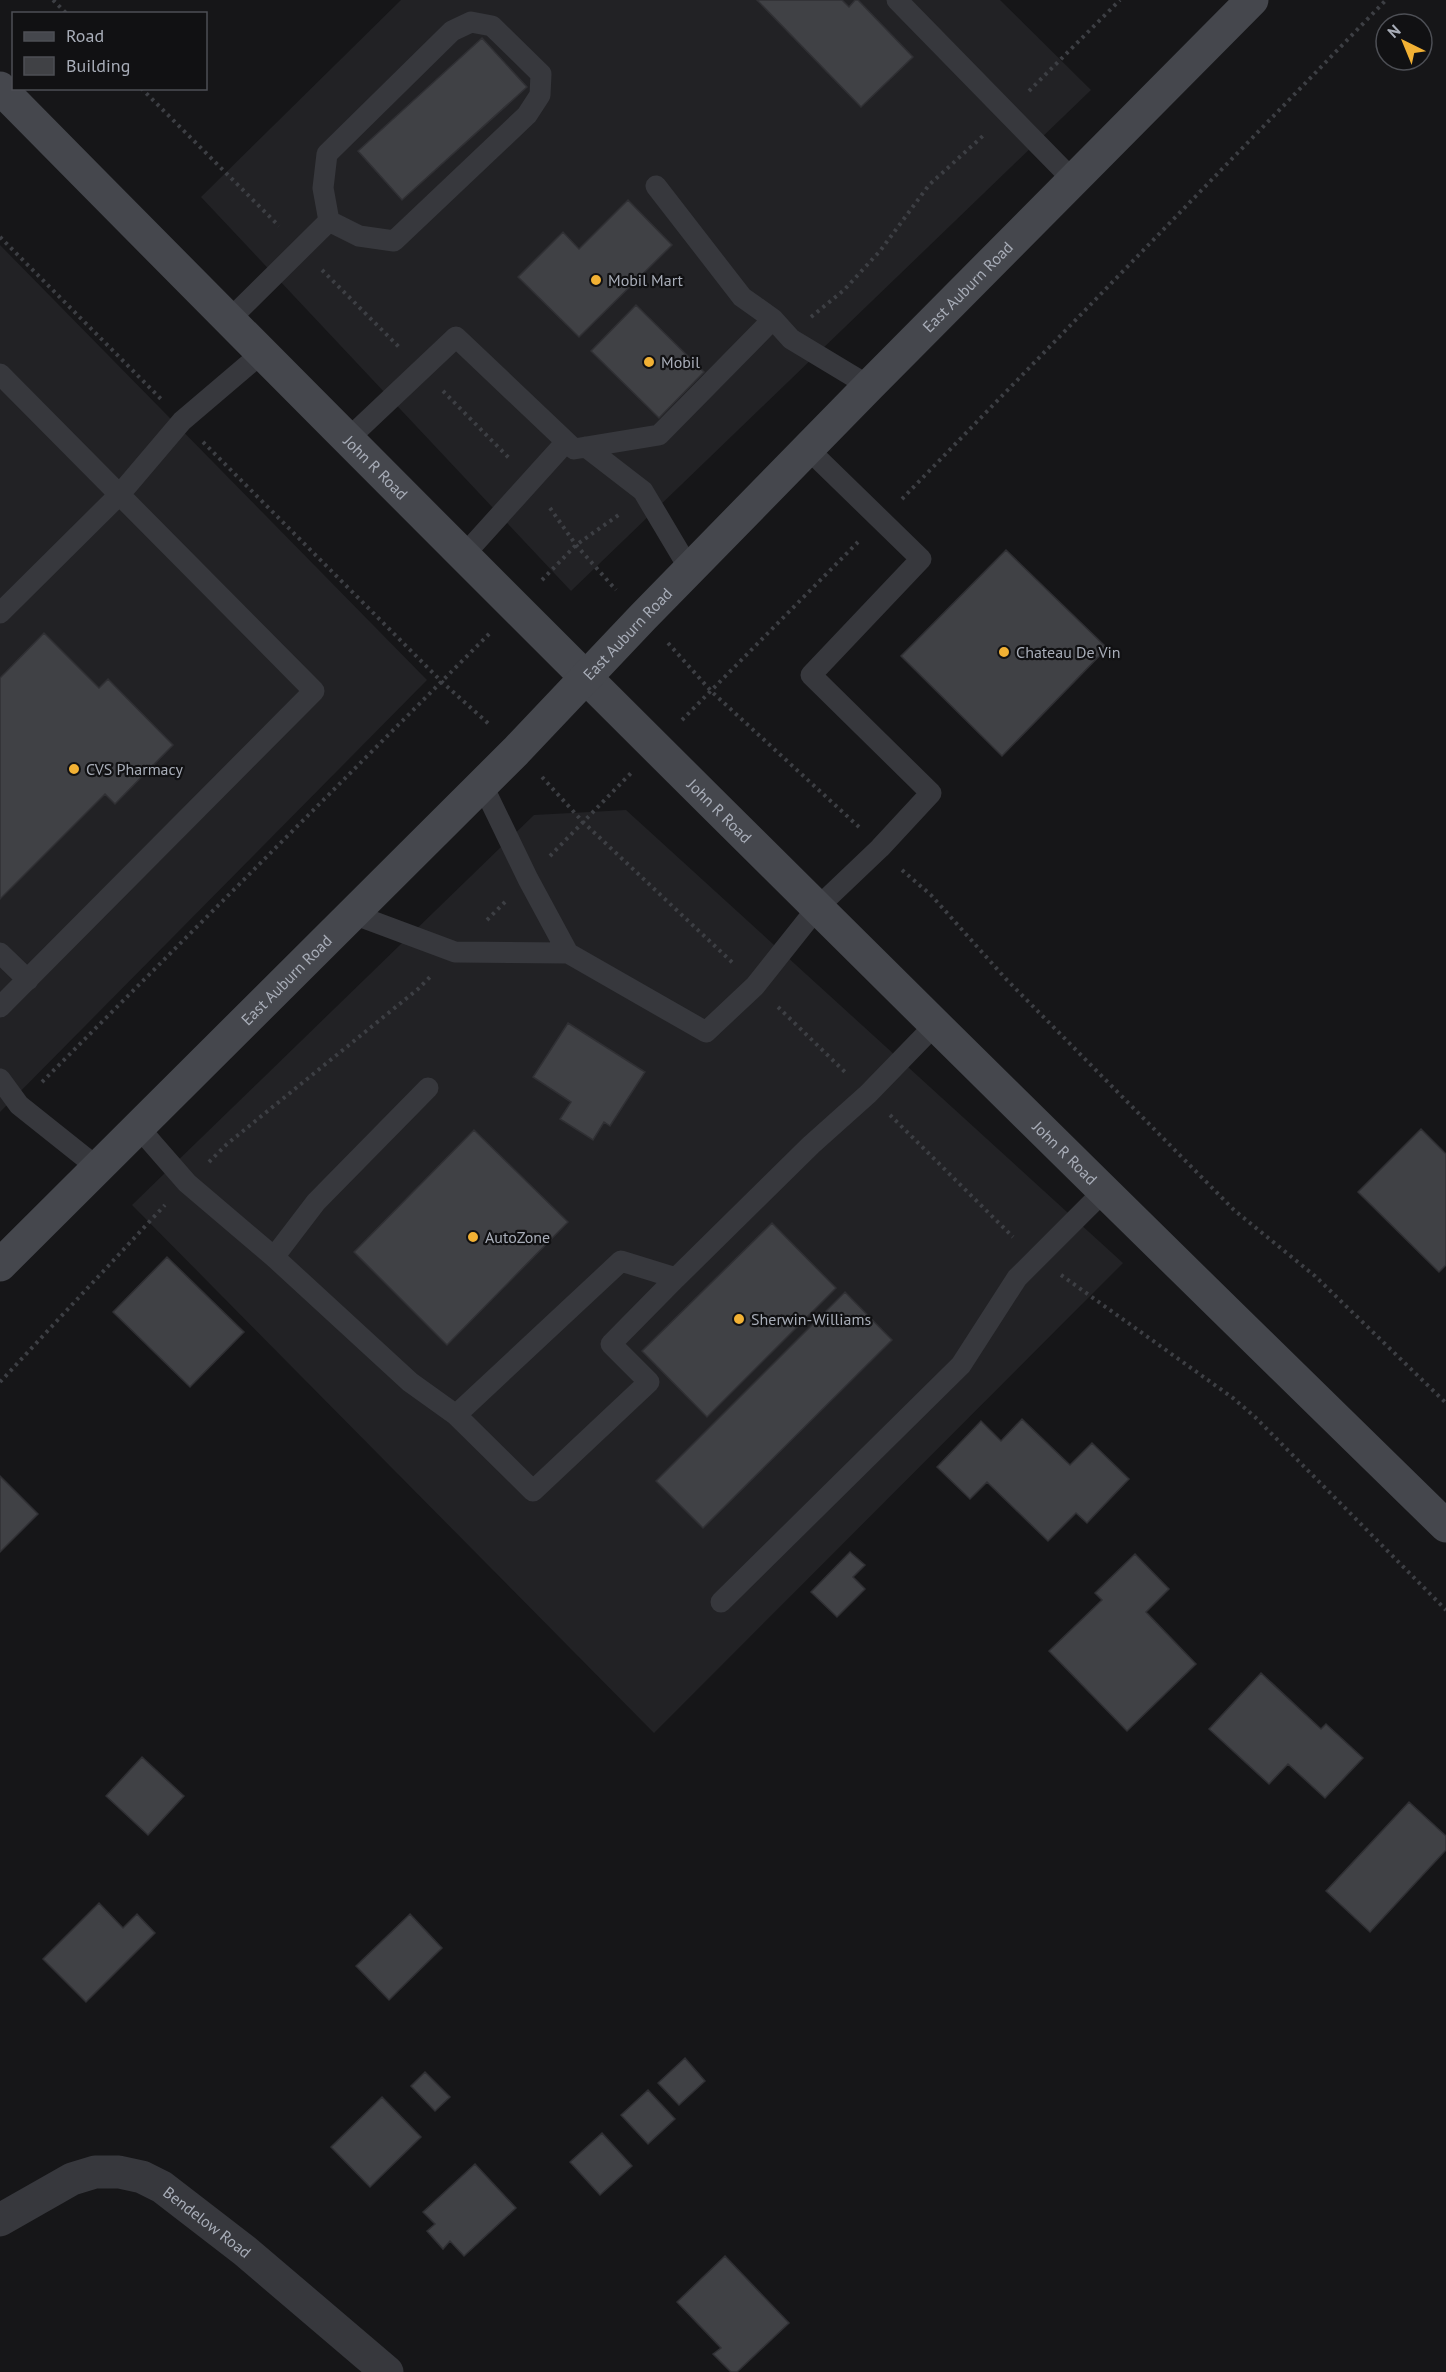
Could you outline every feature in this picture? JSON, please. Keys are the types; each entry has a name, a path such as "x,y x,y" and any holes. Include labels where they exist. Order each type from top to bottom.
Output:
{"main road":[{"name":"East Auburn Road","path":"0,1265 482,784 869,386 1252,0"},
{"name":"John R Road","path":"0,88 348,440 817,908 1103,1192 1446,1526"}],"street":[{"name":"Bendelow Road","path":"0,2220 72,2179 95,2172 119,2172 142,2177 162,2187 245,2251 387,2372"}],"lane":[{"path":"897,0 1073,180"},
{"path":"471,22 492,26 541,74 540,95 527,115 394,241 360,236 329,221 323,188 327,154 452,31 471,22"},
{"path":"656,186 742,297 773,319 792,339 869,386"},
{"path":"229,320 329,221"},
{"path":"463,555 531,480 576,444 658,435 773,319"},
{"path":"348,440 456,337 576,444 642,491 690,570"},
{"path":"0,613 120,494 182,421 263,352"},
{"path":"0,374 314,691 0,1007"},
{"path":"353,914 455,952 568,953 706,1032 755,986 817,908 880,848 931,793 811,675 921,559 808,449"},
{"path":"482,784 528,879 568,953"},
{"path":"0,953 27,980"},
{"path":"139,1128 187,1183 274,1257 410,1382 456,1415 533,1491 649,1382 611,1344 811,1145 868,1094 935,1025"},
{"path":"0,1079 19,1105 99,1168"},
{"path":"274,1257 316,1202 428,1088"},
{"path":"721,1602 961,1365 1017,1278 1103,1192"},
{"path":"456,1415 621,1261 676,1278"}],"path":[{"path":"53,0 65,12"},
{"path":"1026,95 1120,0"},
{"path":"906,495 1386,0"},
{"path":"143,90 531,480 576,545 599,572"},
{"path":"810,318 851,282 880,251 929,185 984,135"},
{"path":"0,237 161,399"},
{"path":"204,443 441,681 468,704"},
{"path":"549,573 576,545 621,513"},
{"path":"698,705 865,535"},
{"path":"675,651 712,692 858,826"},
{"path":"37,1086 468,655"},
{"path":"583,822 618,785"},
{"path":"558,792 583,822 738,968"},
{"path":"900,868 931,896 1006,979 1234,1210 1315,1276 1446,1403"},
{"path":"209,1162 227,1144 418,989 435,971"},
{"path":"784,1012 849,1076"},
{"path":"888,1113 1017,1241"},
{"path":"0,1382 165,1204"},
{"path":"1058,1274 1233,1398 1255,1417 1446,1610"}],"shaded area":[{"path":"401,0 1000,0 1091,90 571,591 201,197"},
{"path":"0,245 427,680 0,1112"},
{"path":"626,810 1123,1263 654,1733 132,1205 534,815"}],"building":[{"path":"757,0 842,0 849,7 855,0 858,0 913,57 861,107"},
{"path":"482,38 527,87 402,200 358,151"},
{"path":"628,200 672,245 579,337 518,277 563,232 579,249"},
{"path":"636,305 704,372 659,418 591,351"},
{"name":"Chateau De Vin","path":"1006,550 1107,648 1002,756 901,656"},
{"name":"CVS Pharmacy","path":"44,633 99,688 108,679 173,745 115,804 105,794 0,899 0,678"},
{"path":"568,1023 645,1072 610,1126 604,1122 593,1140 560,1119 571,1102 533,1077"},
{"path":"1421,1129 1446,1154 1446,1265 1439,1272 1358,1192"},
{"path":"474,1130 568,1222 447,1345 354,1252"},
{"name":"Sherwin-Williams","path":"772,1223 836,1288 707,1417 642,1351"},
{"path":"167,1257 244,1332 190,1387 113,1312"},
{"path":"845,1292 892,1340 703,1528 656,1481"},
{"path":"1022,1419 1070,1465 1092,1443 1129,1479 1087,1523 1076,1513 1048,1541 987,1482 970,1499 937,1467 981,1421 1001,1441"},
{"path":"0,1476 38,1514 0,1552"},
{"path":"850,1552 865,1565 853,1577 865,1589 837,1617 811,1592"},
{"path":"1135,1554 1169,1589 1146,1612 1196,1664 1127,1731 1049,1651 1102,1600 1095,1593"},
{"path":"1261,1673 1321,1729 1326,1724 1363,1758 1325,1798 1288,1764 1269,1784 1209,1729"},
{"path":"142,1757 184,1796 148,1835 106,1796"},
{"path":"1409,1802 1446,1836 1446,1850 1370,1932 1326,1891"},
{"path":"99,1903 123,1928 137,1914 155,1933 86,2002 43,1959"},
{"path":"410,1914 442,1948 389,2000 356,1966"},
{"path":"685,2058 705,2081 679,2105 658,2083"},
{"path":"425,2072 450,2097 435,2111 411,2086"},
{"path":"648,2090 675,2119 648,2144 621,2115"},
{"path":"382,2097 421,2137 370,2187 331,2147"},
{"path":"602,2133 632,2166 600,2195 570,2162"},
{"path":"475,2164 516,2208 464,2256 450,2241 443,2249 427,2231 435,2224 423,2212"},
{"path":"725,2256 789,2323 737,2372 731,2372 713,2354 721,2348 677,2302"}],"place":[{"name":"Mobil Mart","path":"596,280"},
{"name":"Mobil","path":"649,362"},
{"name":"Chateau De Vin","path":"1004,652"},
{"name":"CVS Pharmacy","path":"74,769"},
{"name":"AutoZone","path":"473,1237"},
{"name":"Sherwin-Williams","path":"739,1319"}]}
